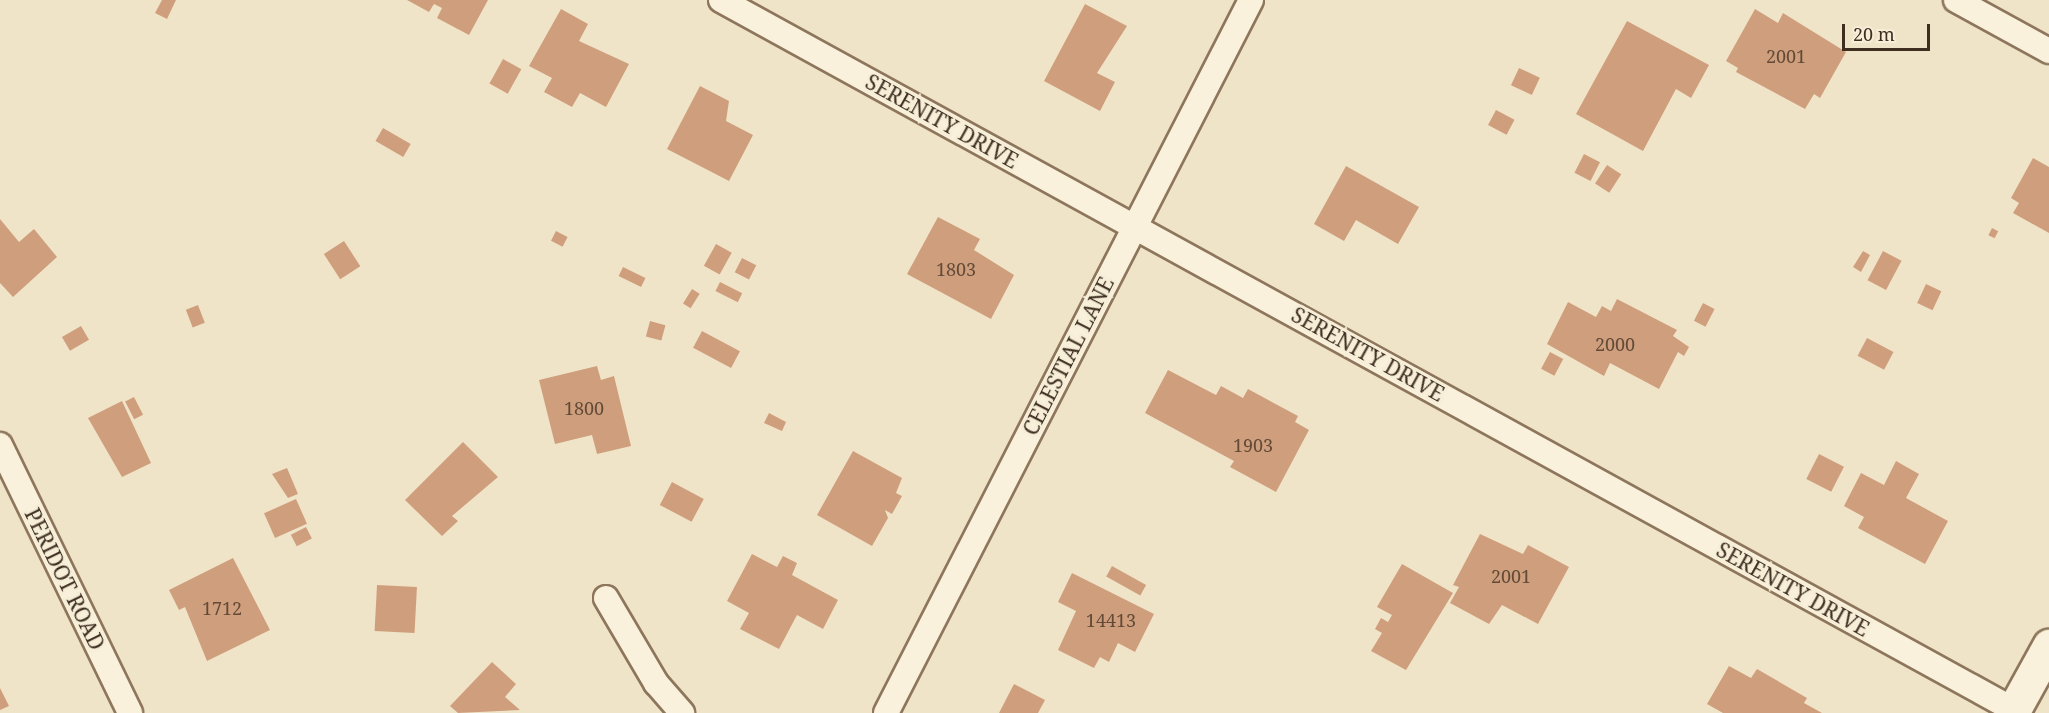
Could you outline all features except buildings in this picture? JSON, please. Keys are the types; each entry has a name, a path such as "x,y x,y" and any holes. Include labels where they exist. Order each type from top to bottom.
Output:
{"street":[{"name":"SERENITY DRIVE","path":"721,0 2013,711"},
{"name":"CELESTIAL LANE","path":"886,713 1251,0"},
{"path":"1956,0 2049,51"},
{"name":"PERIDOT ROAD","path":"0,445 130,713"},
{"path":"606,598 656,683 682,713"},
{"path":"2013,711 2049,646"}]}
